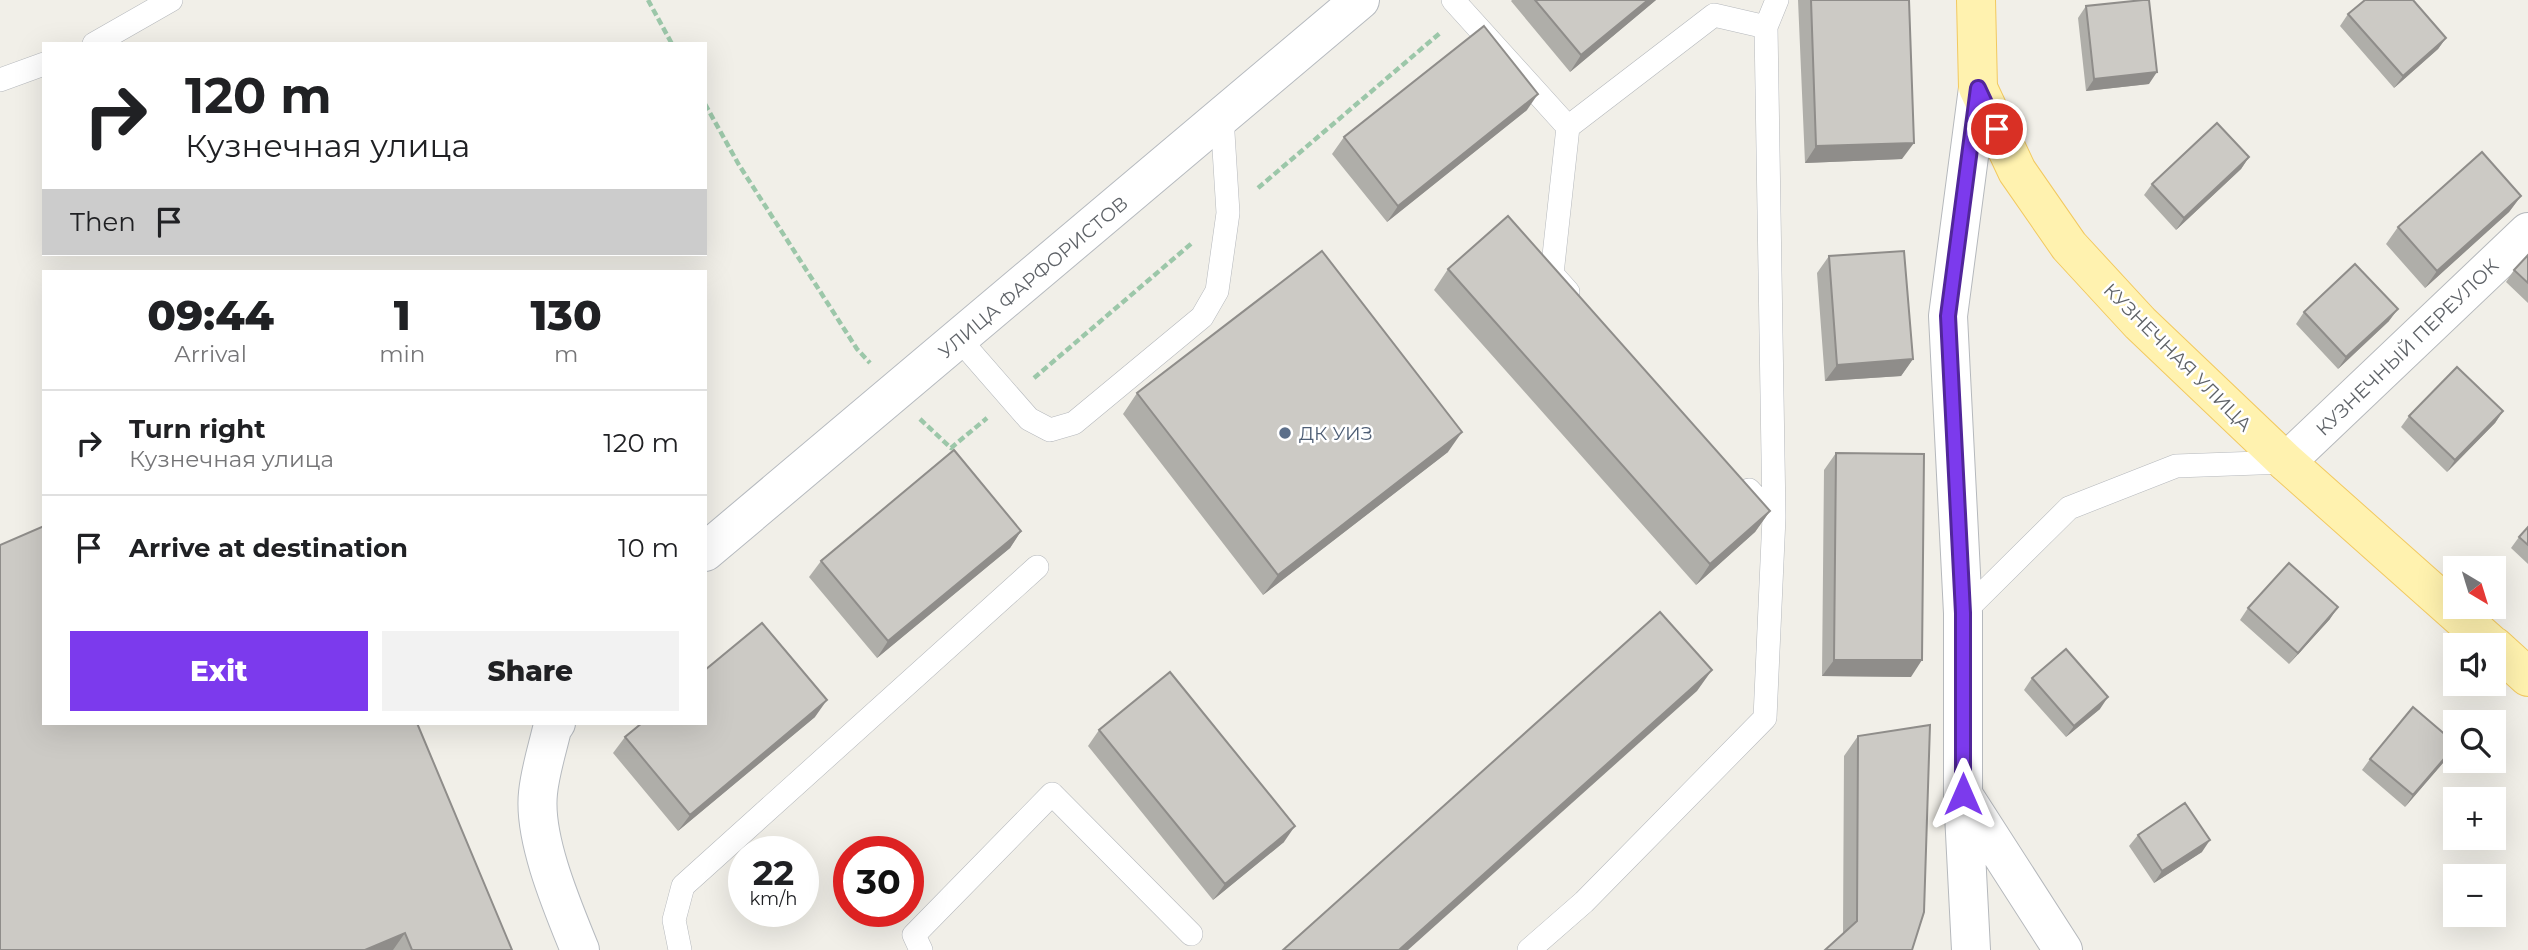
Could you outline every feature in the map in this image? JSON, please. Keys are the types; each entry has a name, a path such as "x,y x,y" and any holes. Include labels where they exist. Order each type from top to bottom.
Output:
{"main road":[{"name":"КУЗНЕЧНАЯ УЛИЦА","path":"1976,0 1978,88 2017,171 2069,246 2140,324 2286,462 2478,633"},
{"name":"КУЗНЕЧНАЯ УЛИЦА","path":"2506,658 2528,677"}],"street":[{"name":"УЛИЦА ФАРФОРИСТОВ","path":"707,550 960,340 1360,0"},
{"path":"1971,950 1963,794 1963,613 1948,316 1978,88"},
{"name":"КУЗНЕЧНЫЙ ПЕРЕУЛОК","path":"2286,462 2528,232"},
{"path":"555,725 538,795 542,838 557,894 580,950"},
{"path":"1963,794 2063,950"}],"lane":[{"path":"98,42 171,0"},
{"path":"1453,0 1568,127"},
{"path":"1530,950 1584,902 1765,718 1773,517 1766,27 1777,0"},
{"path":"1580,305 1552,274 1568,127 1714,15 1766,27"},
{"path":"0,80 42,65"},
{"path":"960,340 1029,419 1050,430 1074,423 1202,317 1217,291 1228,213 1222,117"},
{"path":"1963,613 2069,508 2176,466 2286,462"},
{"path":"1737,477 1773,517"},
{"path":"680,950 674,920 683,886 1037,567"},
{"path":"921,950 914,935 1052,794 1191,934"}],"path":[{"path":"648,0 671,42"},
{"path":"707,108 739,165 857,349 924,424 951,448"}],"building":[{"path":"1535,0 1648,0 1581,55"},
{"path":"1811,0 1909,0 1914,143 1816,146"},
{"path":"2149,0 2157,72 2094,79 2086,6"},
{"path":"2365,0 2413,0 2446,38 2403,76 2348,14"},
{"path":"1484,26 1538,94 1398,206 1344,137"},
{"path":"2217,123 2249,157 2184,218 2152,184"},
{"path":"2482,152 2521,196 2437,271 2398,227"},
{"path":"1508,216 1770,511 1710,564 1448,269"},
{"name":"ДК УИЗ","path":"1322,251 1462,432 1278,575 1137,393"},
{"path":"1904,251 1913,359 1837,365 1829,256"},
{"path":"2528,255 2528,283 2514,270"},
{"path":"2355,264 2398,309 2346,357 2304,312"},
{"path":"2457,367 2503,411 2455,460 2409,416"},
{"path":"954,450 1021,531 888,641 821,561"},
{"path":"1836,453 1924,454 1922,660 1834,660"},
{"path":"42,527 42,725 418,725 512,950 412,950 405,933 365,950 0,950 0,545"},
{"path":"2528,527 2528,545 2519,537"},
{"path":"2289,563 2338,607 2298,653 2248,608"},
{"path":"1660,612 1712,670 1399,950 1283,950"},
{"path":"762,623 827,700 690,815 625,737 640,725 707,725 707,668"},
{"path":"2066,649 2108,697 2074,726 2032,678"},
{"path":"1170,672 1295,826 1225,884 1099,730"},
{"path":"2413,707 2443,733 2443,760 2413,795 2370,759"},
{"path":"1930,725 1924,912 1912,950 1825,950 1857,921 1858,736"},
{"path":"2185,803 2210,840 2162,871 2138,835"}],"place":[{"name":"ДК УИЗ","path":"1285,433"}],"route":[{"path":"1963,794 1963,613 1948,316 1978,88 1997,129"}]}
